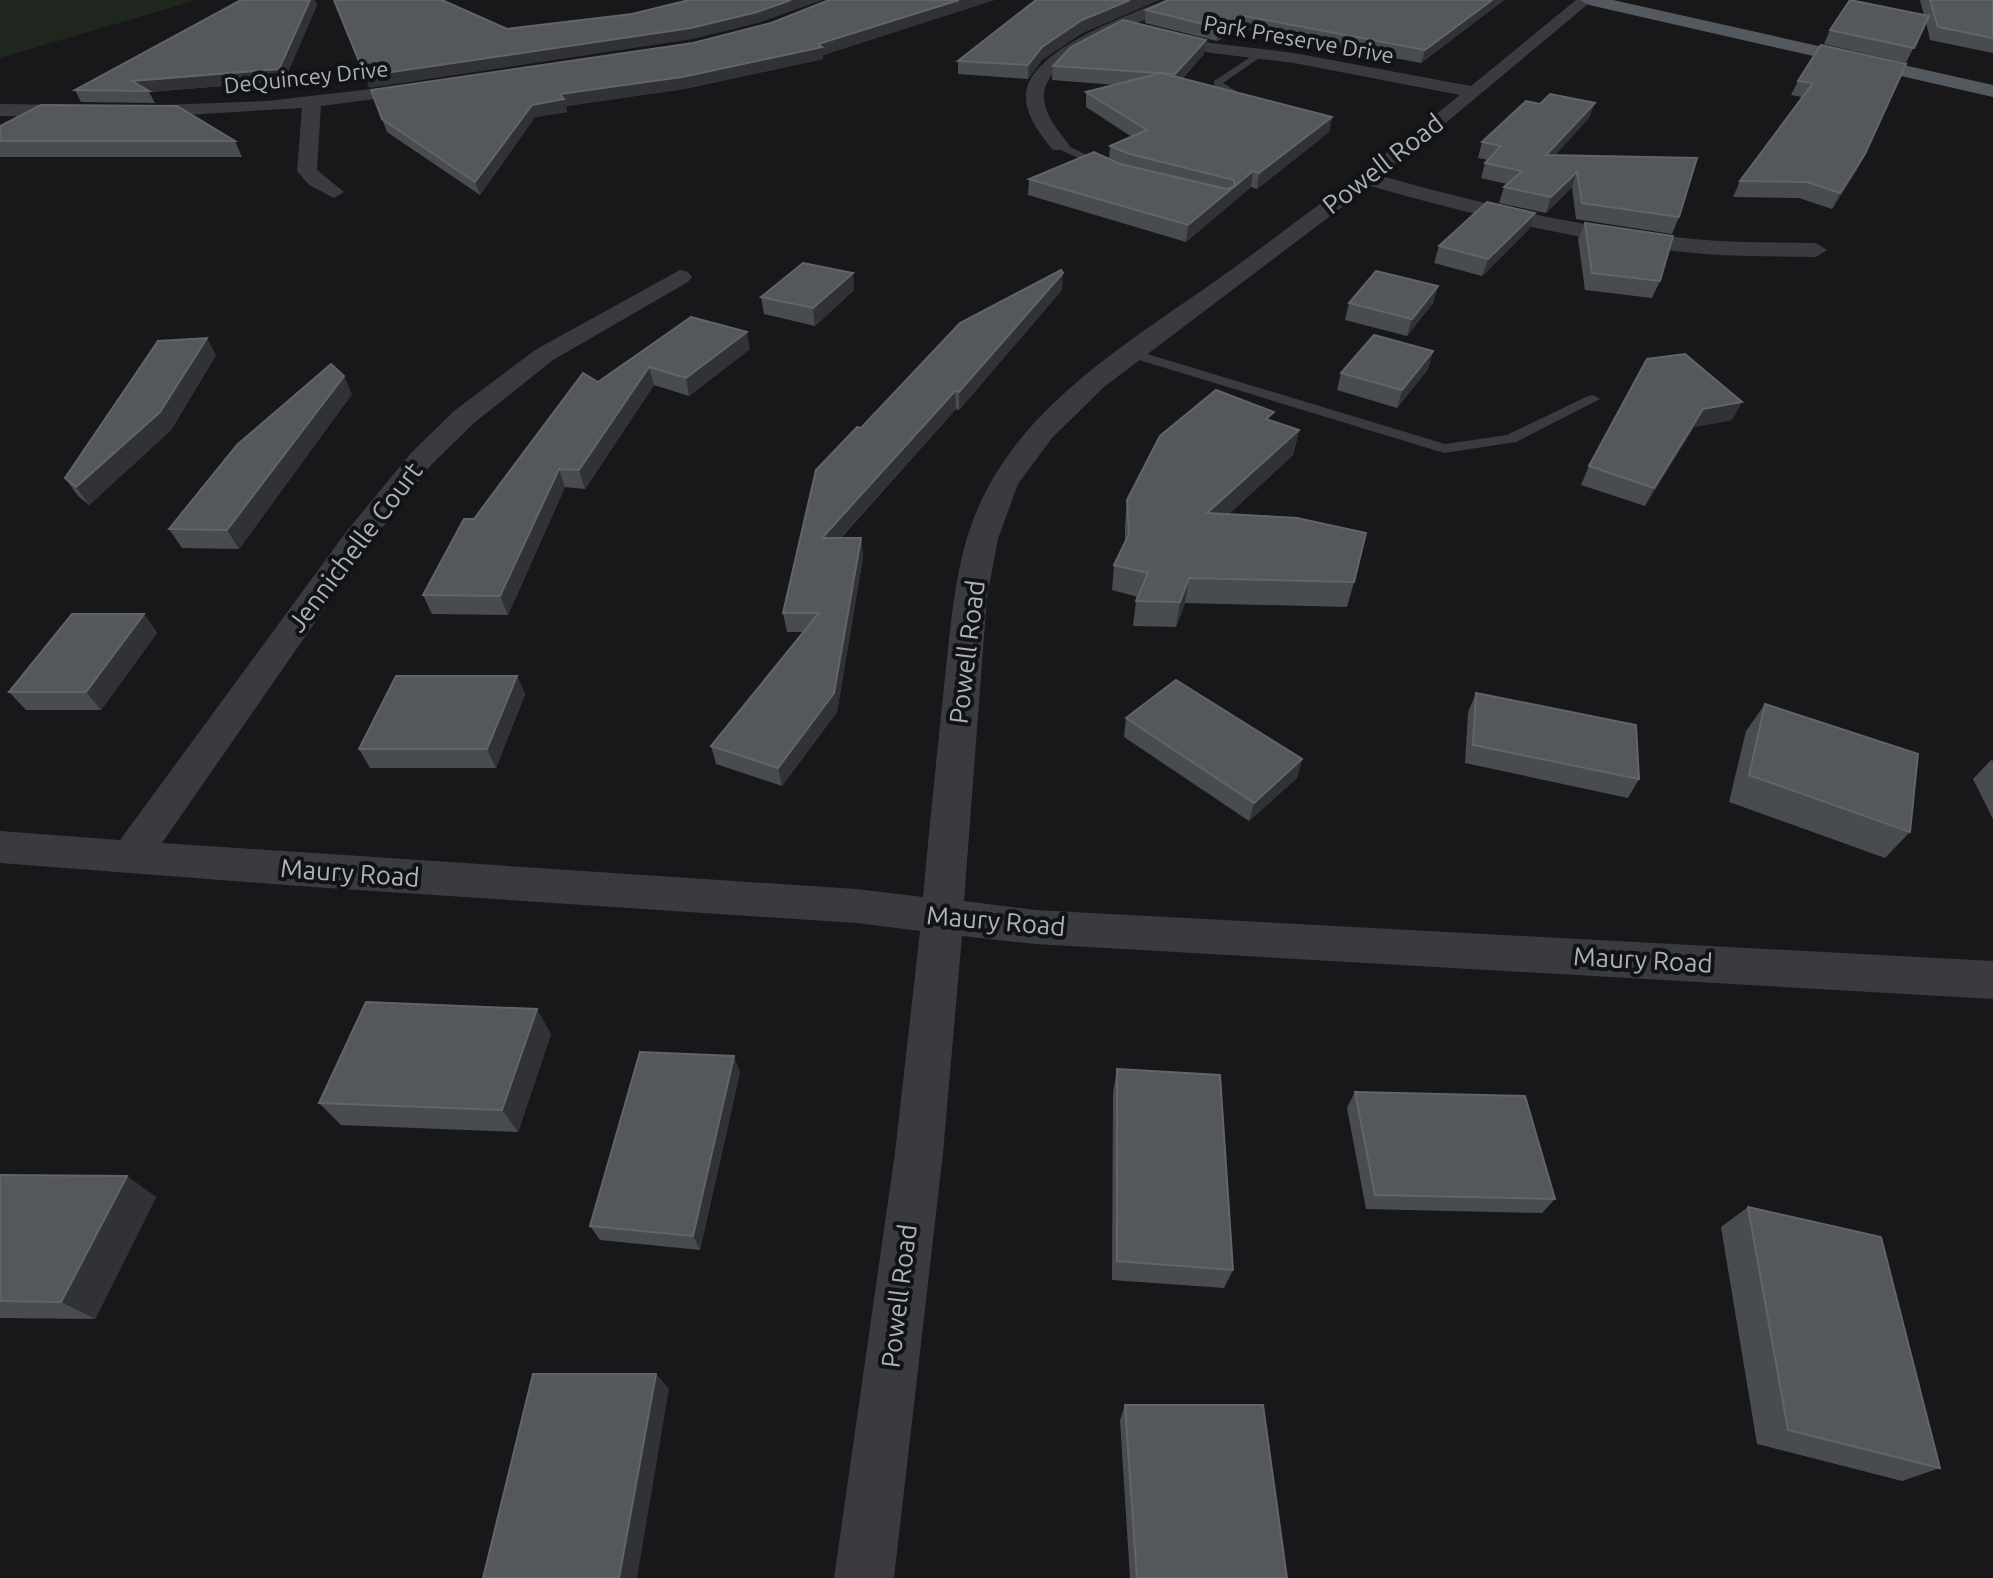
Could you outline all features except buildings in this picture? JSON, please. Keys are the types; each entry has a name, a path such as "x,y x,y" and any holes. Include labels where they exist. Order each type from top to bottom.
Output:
{"main road":[{"path":"1587,0 1993,91"},
{"path":"1642,0 1993,77"}],"street":[{"path":"1060,146 1045,128 1036,109 1034,93 1037,80 1064,56 1119,24 1180,0"},
{"name":"Powell Road","path":"864,1578 934,1012 950,786 971,600 981,546 994,504 1015,465 1041,432 1131,353 1365,178 1587,0"},
{"name":"Park Preserve Drive","path":"1119,24 1211,48 1473,92"},
{"name":"DeQuincey Drive","path":"0,110 213,111 312,103 442,85"},
{"path":"312,103 307,171 334,192"},
{"path":"1365,178 1463,206 1568,230 1696,247 1816,250"},
{"name":"Jennichelle Court","path":"132,855 357,539 421,459 473,410 544,355 680,277"},
{"name":"Maury Road","path":"0,847 313,871 856,906 1035,927 1993,980"}],"lane":[{"path":"1251,102 1237,98 1217,83 1261,54"},
{"path":"1060,146 1124,175"},
{"path":"1131,353 1444,449 1511,439 1593,399"}],"shaded area":[{"path":"0,0 197,0 0,58"}]}
